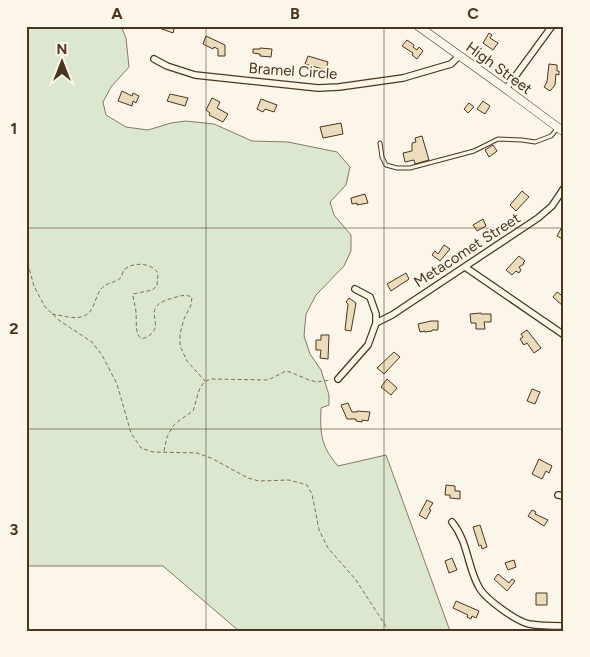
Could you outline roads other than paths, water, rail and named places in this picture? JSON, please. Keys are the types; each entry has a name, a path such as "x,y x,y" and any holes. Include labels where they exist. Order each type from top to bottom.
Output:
{"street":[{"name":"High Street","path":"418,26 561,130"},
{"path":"506,89 552,26"},
{"name":"Bramel Circle","path":"154,59 167,66 195,75 309,88 325,88 361,85 404,78 451,64 459,56"},
{"name":"Metacomet Street","path":"376,323 392,315 538,218 552,206 564,188"},
{"path":"465,266 564,335"},
{"path":"338,379 368,345 376,323 376,314 370,297 355,289"},
{"path":"452,522 460,531 480,588 489,600 526,623 564,626"}],"lane":[{"path":"380,143 382,157 386,165 397,168 410,168 474,151 498,139 535,142 561,130"}]}
